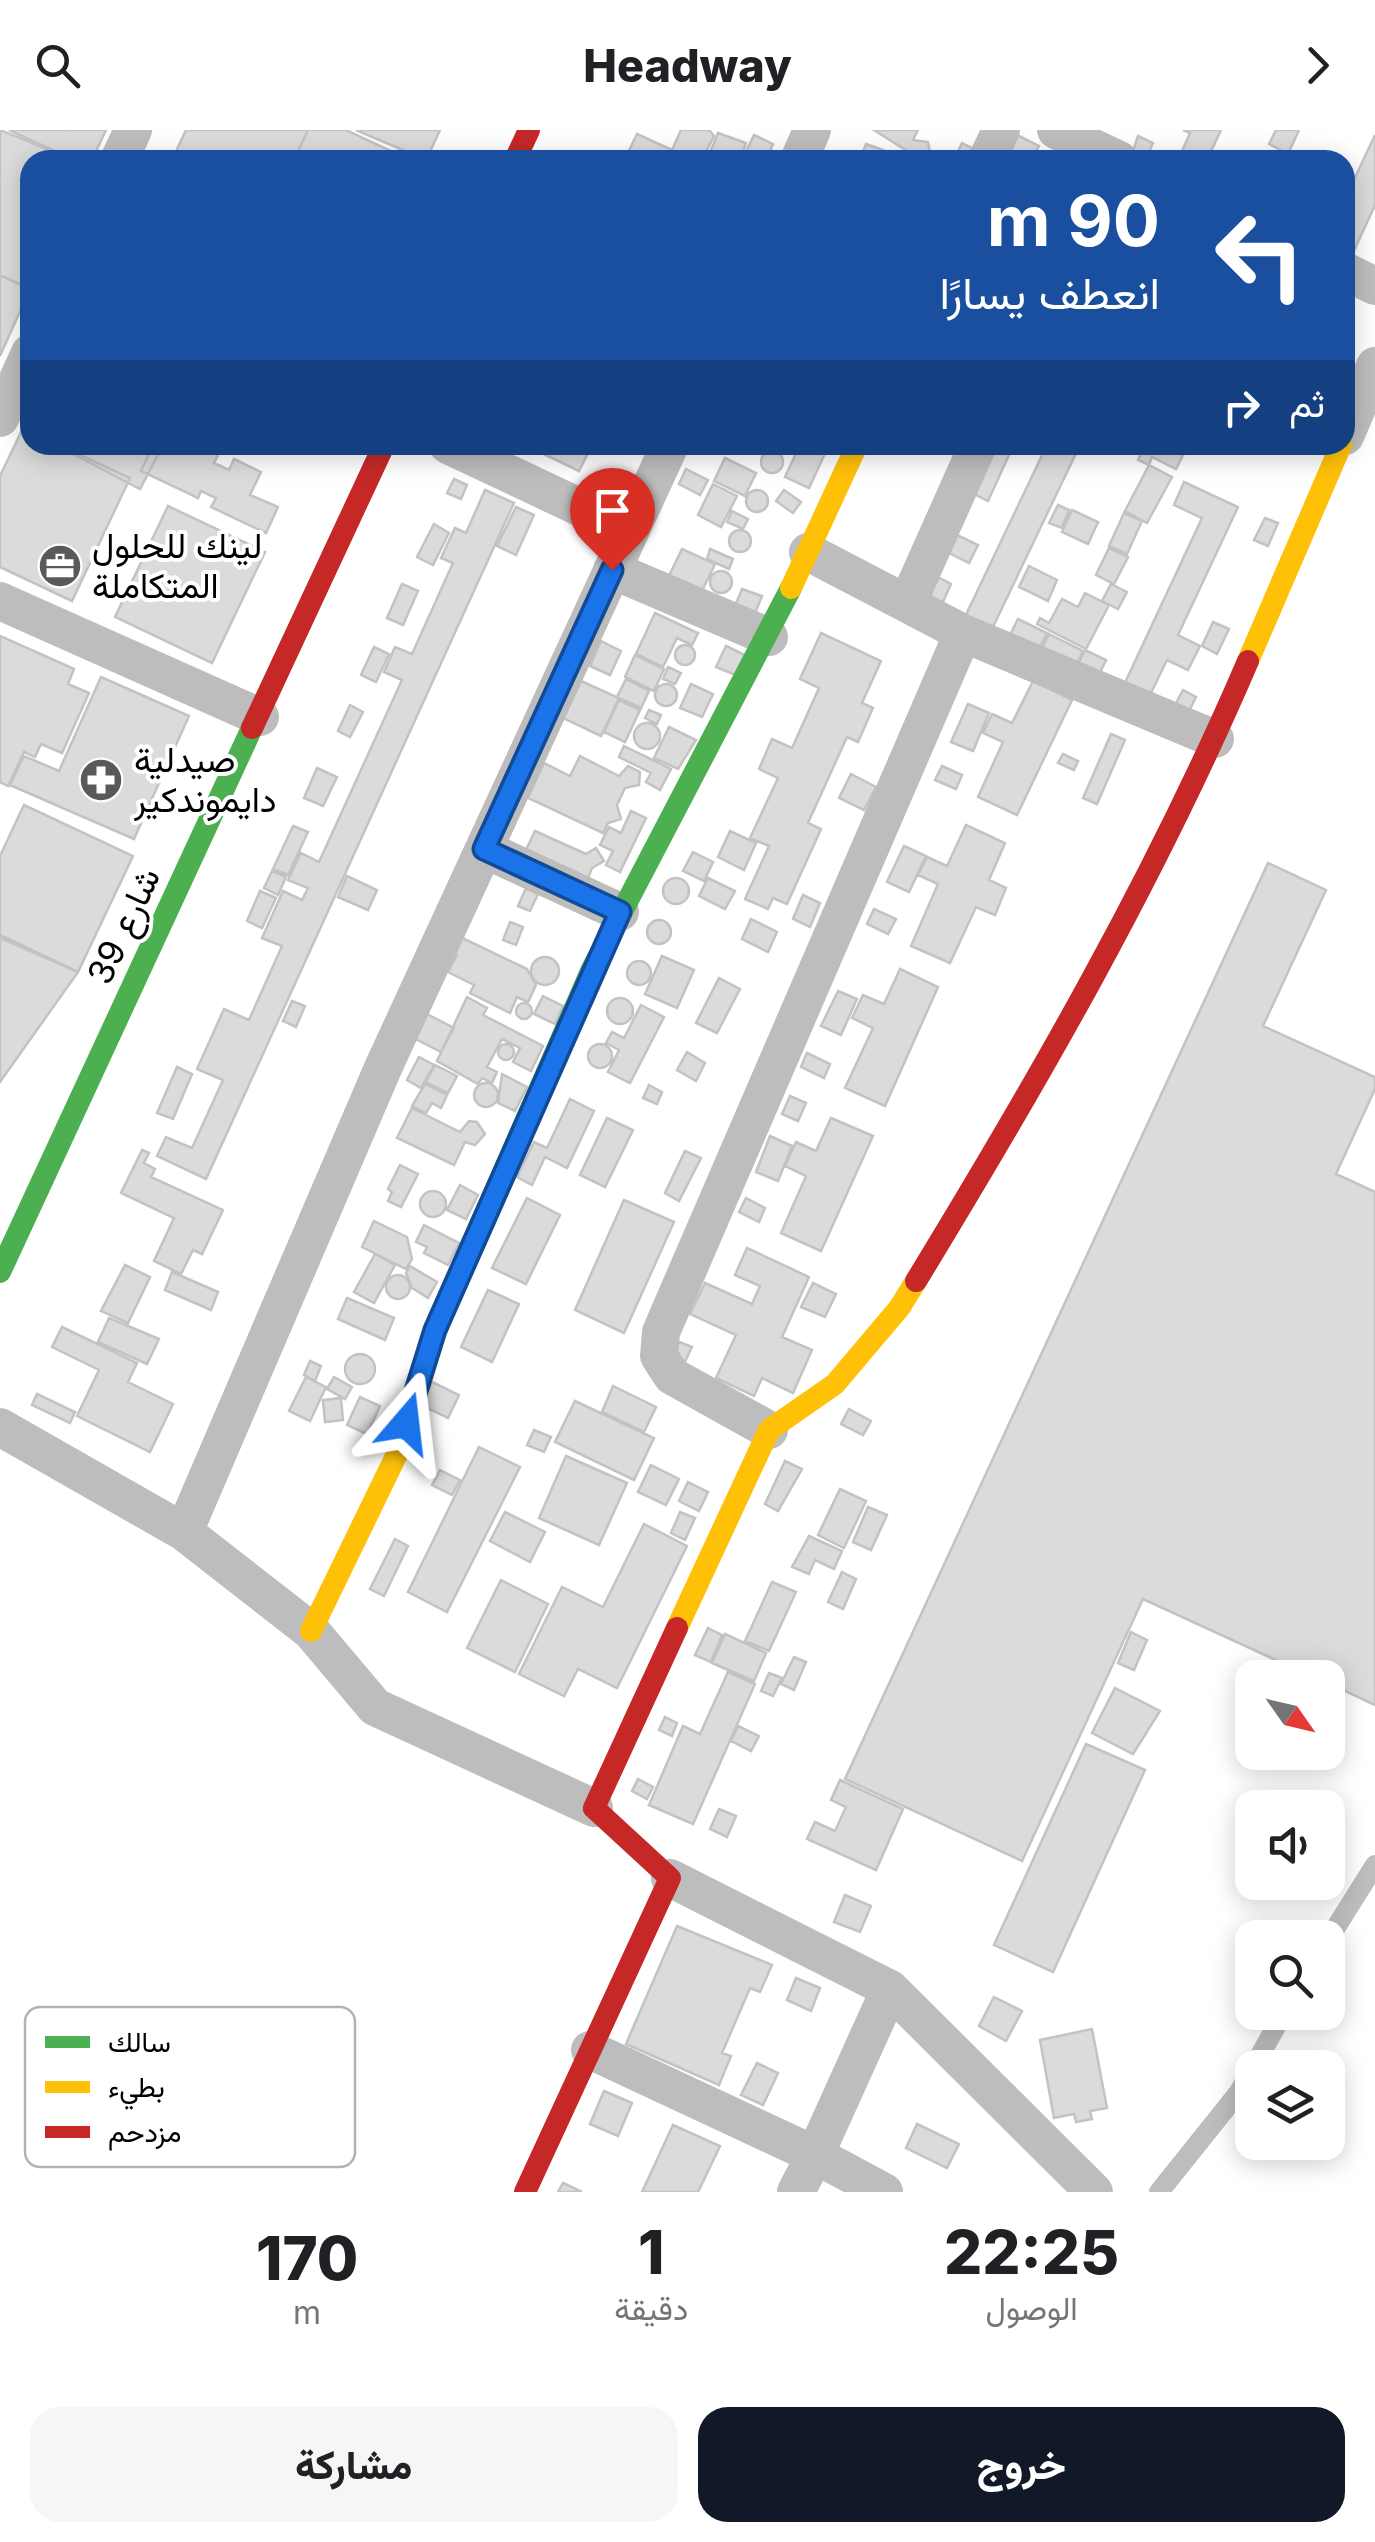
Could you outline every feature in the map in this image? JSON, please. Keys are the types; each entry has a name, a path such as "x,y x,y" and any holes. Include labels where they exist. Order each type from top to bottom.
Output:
{"street":[{"path":"1056,130 1110,150"},
{"path":"1355,413 1375,366"},
{"path":"0,418 20,375"},
{"name":"شارع 39","path":"0,1272 379,455"},
{"path":"469,455 630,531"},
{"path":"184,1532 383,1068 665,455"},
{"path":"312,1631 397,1454 435,1330 620,912 769,638 852,455"},
{"path":"908,602 974,455"},
{"path":"594,1808 770,1430 835,1384 900,1308 1028,1097 1103,963 1215,739 1337,455"},
{"path":"808,552 963,633 1215,739"},
{"path":"612,570 769,638"},
{"path":"0,601 260,717"},
{"path":"770,1430 672,1376 659,1356 661,1332 963,633"},
{"path":"484,849 620,912"},
{"path":"0,1426 184,1532 312,1631 375,1707 594,1808 670,1878 890,1989 1094,2192"},
{"path":"526,2192 670,1878"},
{"path":"796,2192 890,1989"},
{"path":"590,2050 815,2155 884,2192"}],"lane":[{"path":"1341,1920 1375,1865"},
{"path":"1158,2192 1235,2091"}],"building":[{"path":"0,130 49,150 20,150 20,284 0,275"},
{"path":"9,130 106,130 97,150 52,150"},
{"path":"186,130 308,130 299,150 177,150"},
{"path":"308,130 346,130 389,150 299,150"},
{"path":"356,130 440,130 431,150 403,150"},
{"path":"681,130 709,130 714,136 707,150 672,150"},
{"path":"874,130 918,130 913,140 928,142 930,150 905,150"},
{"path":"1183,130 1221,130 1212,150 1182,150 1190,133"},
{"path":"1276,130 1299,130 1290,150 1269,144"},
{"path":"718,133 746,143 744,150 711,150"},
{"path":"637,134 672,150 629,150"},
{"path":"1015,134 1039,146 1037,150 1007,150"},
{"path":"754,135 773,144 770,150 747,150"},
{"path":"1375,135 1375,205 1355,249 1355,178"},
{"path":"1138,136 1153,143 1150,150 1133,150"},
{"path":"0,275 20,284 20,311 0,356"},
{"path":"20,434 20,455 81,455 130,478 72,601 0,567 0,476"},
{"path":"75,455 158,455 140,489"},
{"path":"148,455 218,455 214,463 229,470 234,459 261,472 250,495 278,507 266,533 211,507 216,498 201,491 198,498 141,471"},
{"path":"546,455 587,455 579,471"},
{"path":"764,455 782,458 780,470 764,470"},
{"path":"795,455 824,455 809,488 785,477"},
{"path":"987,455 1009,455 988,501 970,492"},
{"path":"1042,455 1075,455 991,631 964,619"},
{"path":"1140,455 1183,455 1176,469 1152,457 1149,465 1138,460"},
{"path":"725,458 756,473 745,496 714,481"},
{"path":"1149,465 1172,477 1147,523 1125,511"},
{"path":"686,469 708,480 700,495 679,484"},
{"path":"454,479 467,485 461,499 447,493"},
{"path":"1184,482 1238,507 1178,635 1200,646 1188,670 1167,660 1148,699 1123,687 1202,518 1174,505"},
{"path":"713,484 737,496 721,527 698,515"},
{"path":"485,490 514,503 206,1179 157,1156 166,1137 192,1148 223,1080 197,1069 224,1009 249,1020 282,946 262,938 283,891 302,900 308,888 288,880 301,853 319,862 402,680 384,672 395,647 412,654 453,563 441,558 455,528 466,533"},
{"path":"757,490 765,493 765,509 757,512 749,509 746,501 749,493"},
{"path":"784,490 801,502 793,513 776,501"},
{"path":"1058,505 1069,510 1062,528 1049,523"},
{"path":"168,506 265,552 212,663 115,617"},
{"path":"516,507 534,515 516,555 497,546"},
{"path":"1072,510 1098,522 1088,544 1062,532"},
{"path":"732,511 748,519 743,529 727,522"},
{"path":"1124,513 1142,521 1127,554 1109,546"},
{"path":"1265,518 1278,523 1268,546 1254,540"},
{"path":"434,524 449,533 433,565 417,557"},
{"path":"740,530 751,541 740,552 729,541"},
{"path":"957,535 978,545 969,563 949,553"},
{"path":"1109,548 1128,557 1114,584 1096,575"},
{"path":"682,549 715,564 701,593 668,578"},
{"path":"710,549 733,559 729,569 707,559"},
{"path":"1029,566 1057,580 1048,601 1019,587"},
{"path":"721,571 729,574 729,590 721,593 713,590 710,582 713,574"},
{"path":"936,576 951,584 942,604 926,596"},
{"path":"402,584 418,591 403,625 387,618"},
{"path":"1111,584 1127,592 1118,609 1102,601"},
{"path":"742,589 762,596 754,616 734,608"},
{"path":"1085,593 1109,605 1086,649 1037,624 1040,618 1049,623 1062,599 1078,607"},
{"path":"655,613 698,633 692,645 677,638 663,667 636,654"},
{"path":"1018,619 1047,633 1036,655 1007,641"},
{"path":"1213,622 1229,629 1217,654 1202,646"},
{"path":"821,633 881,661 862,703 873,708 858,742 847,737 808,823 821,829 787,904 773,898 768,909 745,899 769,846 750,838 778,778 759,769 772,739 792,748 819,688 800,679"},
{"path":"1049,634 1083,651 1073,671 1039,654"},
{"path":"0,636 74,669 68,684 89,693 62,753 41,744 35,757 24,752 8,786 0,782"},
{"path":"601,641 621,651 610,675 590,666"},
{"path":"685,645 695,655 685,665 675,655"},
{"path":"726,646 747,656 738,676 716,667"},
{"path":"374,647 389,654 376,682 361,675"},
{"path":"1085,650 1106,660 1098,677 1077,666"},
{"path":"635,655 664,669 654,691 625,677"},
{"path":"668,667 681,673 675,684 663,679"},
{"path":"101,677 189,716 134,839 10,785 24,756 59,771"},
{"path":"626,679 649,691 641,708 617,697"},
{"path":"581,681 619,698 601,736 563,718"},
{"path":"1033,681 1072,700 1017,815 978,797 1003,742 983,733 992,714 1012,723"},
{"path":"662,684 670,684 677,695 670,706 662,706 655,699 655,691"},
{"path":"691,684 713,694 702,717 680,708"},
{"path":"1183,690 1196,697 1187,715 1173,709"},
{"path":"619,700 640,710 625,742 604,732"},
{"path":"968,704 989,713 973,751 951,742"},
{"path":"350,705 363,712 350,737 338,731"},
{"path":"649,710 661,715 657,724 645,718"},
{"path":"647,723 656,727 660,736 656,745 647,749 638,745 634,736 638,727"},
{"path":"669,727 696,740 678,769 654,758"},
{"path":"1111,734 1125,740 1097,804 1083,798"},
{"path":"624,746 671,769 660,790 646,782 651,773 619,757"},
{"path":"1063,754 1078,761 1074,770 1058,763"},
{"path":"580,756 619,776 628,766 640,772 639,785 625,788 617,805 621,819 608,823 603,833 528,798 544,763 570,776"},
{"path":"942,766 962,775 956,789 935,780"},
{"path":"317,768 337,777 323,806 304,798"},
{"path":"851,774 876,787 864,810 839,798"},
{"path":"24,805 133,856 78,972 0,935 0,856"},
{"path":"631,811 646,818 620,872 606,865 613,851 600,845 609,827 621,833"},
{"path":"966,825 1005,843 989,880 1006,888 995,915 976,907 950,963 911,946 938,884 918,875 927,857 947,866"},
{"path":"293,826 308,832 288,875 273,869"},
{"path":"535,831 586,854 596,848 604,861 592,868 588,878 526,850"},
{"path":"730,831 756,843 744,870 718,857"},
{"path":"904,846 926,856 909,892 887,882"},
{"path":"693,852 713,862 704,881 683,871"},
{"path":"1268,863 1326,890 1263,1026 1375,1077 1375,1089 1336,1174 1375,1192 1375,1705 1345,1691 1345,1660 1276,1660 1143,1599 1022,1861 845,1779"},
{"path":"272,871 286,877 278,895 264,888"},
{"path":"347,876 377,890 368,910 338,897"},
{"path":"676,878 685,882 689,891 685,900 676,904 667,900 663,891 667,882"},
{"path":"708,878 735,891 725,909 699,896"},
{"path":"526,888 538,894 530,911 518,906"},
{"path":"260,891 276,898 262,928 247,921"},
{"path":"803,895 820,903 810,927 793,919"},
{"path":"874,909 896,919 888,934 867,924"},
{"path":"751,919 777,932 768,952 742,939"},
{"path":"659,920 668,923 668,941 659,944 650,941 647,932 650,923"},
{"path":"510,922 523,927 516,945 503,940"},
{"path":"456,935 527,969 536,985 528,1002 517,997 510,1013 470,993 474,985 448,972 457,955 448,951"},
{"path":"0,938 78,972 0,1082"},
{"path":"662,956 694,970 677,1008 645,994"},
{"path":"545,957 555,961 559,971 555,981 545,985 535,981 531,971 535,961"},
{"path":"639,961 648,964 648,982 639,985 630,982 627,973 630,964"},
{"path":"900,969 938,987 885,1106 845,1088 873,1028 852,1018 863,995 884,1004"},
{"path":"719,978 740,989 717,1033 696,1023"},
{"path":"838,991 857,999 841,1035 821,1026"},
{"path":"543,996 563,1006 555,1024 534,1014"},
{"path":"467,997 487,1008 483,1015 543,1046 531,1071 513,1062 520,1048 502,1039 487,1067 497,1072 492,1083 482,1078 478,1084 437,1061"},
{"path":"620,998 629,1002 633,1011 629,1020 620,1024 611,1020 607,1011 611,1002"},
{"path":"292,1001 305,1006 296,1027 283,1021"},
{"path":"524,1003 532,1011 524,1019 516,1011"},
{"path":"641,1005 664,1017 630,1083 608,1072 619,1050 606,1043 612,1032 624,1038"},
{"path":"425,1013 454,1028 441,1052 412,1037"},
{"path":"506,1044 514,1052 506,1060 498,1052"},
{"path":"600,1044 612,1056 600,1068 588,1056"},
{"path":"687,1052 705,1063 696,1081 677,1070"},
{"path":"807,1053 830,1064 824,1078 801,1067"},
{"path":"419,1057 434,1065 421,1088 407,1080"},
{"path":"435,1065 457,1076 448,1093 426,1082"},
{"path":"177,1067 192,1074 173,1119 157,1113"},
{"path":"502,1074 527,1087 515,1111 498,1103"},
{"path":"486,1083 498,1095 486,1107 474,1095"},
{"path":"425,1084 447,1095 441,1108 432,1103 426,1113 412,1106"},
{"path":"649,1085 662,1092 657,1104 643,1098"},
{"path":"790,1096 806,1103 798,1121 782,1114"},
{"path":"570,1099 594,1111 567,1168 545,1157 532,1185 517,1177 534,1142 547,1148"},
{"path":"412,1108 460,1132 469,1121 477,1122 485,1134 475,1145 465,1142 454,1165 397,1138"},
{"path":"607,1118 633,1130 605,1187 580,1175"},
{"path":"831,1118 873,1136 821,1251 781,1233 806,1176 785,1166 796,1142 816,1151"},
{"path":"770,1136 792,1146 778,1181 756,1172"},
{"path":"142,1150 149,1153 144,1163 155,1169 151,1177 223,1210 202,1254 193,1250 181,1274 154,1261 174,1218 121,1193"},
{"path":"685,1151 701,1158 679,1201 665,1193"},
{"path":"400,1165 418,1174 401,1207 388,1201 392,1192 388,1189"},
{"path":"460,1185 478,1195 466,1219 447,1210"},
{"path":"433,1191 442,1195 446,1204 442,1213 433,1217 424,1213 420,1204 424,1195"},
{"path":"527,1198 560,1215 526,1284 492,1268"},
{"path":"746,1198 765,1208 759,1222 739,1212"},
{"path":"624,1200 674,1222 624,1333 575,1310"},
{"path":"374,1221 407,1237 412,1259 406,1269 362,1247"},
{"path":"424,1225 459,1243 448,1265 424,1253 427,1247 416,1242"},
{"path":"747,1248 809,1277 782,1337 812,1350 793,1393 762,1378 754,1396 716,1378 736,1335 690,1314 705,1283 752,1304 760,1286 735,1275"},
{"path":"375,1254 395,1265 374,1303 354,1292"},
{"path":"125,1265 150,1277 128,1323 101,1311"},
{"path":"410,1266 437,1282 428,1298 412,1288 406,1273"},
{"path":"172,1272 218,1292 211,1310 165,1290"},
{"path":"398,1275 410,1287 398,1299 386,1287"},
{"path":"813,1283 836,1294 825,1317 801,1307"},
{"path":"488,1290 519,1304 492,1362 461,1347"},
{"path":"347,1298 394,1318 385,1340 338,1319"},
{"path":"109,1318 159,1339 147,1364 98,1342"},
{"path":"62,1327 137,1363 128,1382 173,1404 150,1452 77,1416 99,1370 52,1347"},
{"path":"679,1342 692,1347 680,1372 668,1367"},
{"path":"360,1354 374,1363 375,1369 366,1383 360,1384 346,1375 345,1369 354,1355"},
{"path":"310,1361 321,1366 315,1381 304,1375"},
{"path":"306,1377 326,1387 310,1421 289,1411"},
{"path":"334,1377 352,1387 345,1399 327,1389"},
{"path":"432,1382 459,1395 448,1418 421,1405"},
{"path":"613,1386 656,1407 644,1432 602,1412"},
{"path":"37,1394 75,1412 70,1423 32,1405"},
{"path":"360,1397 380,1406 367,1434 347,1425"},
{"path":"341,1398 343,1420 325,1422 323,1400"},
{"path":"575,1401 654,1438 634,1480 555,1442"},
{"path":"849,1409 871,1421 863,1435 841,1424"},
{"path":"534,1430 551,1437 544,1452 527,1445"},
{"path":"479,1447 520,1467 447,1612 408,1592"},
{"path":"566,1456 627,1483 599,1545 539,1518"},
{"path":"785,1461 802,1469 778,1511 765,1504"},
{"path":"651,1465 679,1479 666,1505 638,1492"},
{"path":"440,1470 460,1480 452,1495 432,1485"},
{"path":"688,1482 708,1492 699,1511 679,1501"},
{"path":"840,1489 866,1501 844,1548 818,1535"},
{"path":"868,1507 887,1515 871,1550 853,1542"},
{"path":"505,1512 545,1532 530,1562 490,1541"},
{"path":"680,1512 695,1518 685,1540 671,1533"},
{"path":"644,1524 687,1546 617,1688 578,1669 564,1696 519,1674 562,1587 603,1607"},
{"path":"809,1536 842,1551 834,1569 815,1560 809,1574 792,1567"},
{"path":"395,1539 408,1546 384,1596 370,1589"},
{"path":"842,1572 856,1579 843,1609 828,1602"},
{"path":"501,1580 548,1604 515,1672 467,1648"},
{"path":"772,1582 796,1592 769,1651 745,1641"},
{"path":"708,1628 722,1635 711,1662 695,1655"},
{"path":"1131,1632 1147,1640 1134,1670 1118,1663"},
{"path":"725,1634 766,1653 754,1681 712,1663"},
{"path":"794,1657 806,1662 794,1690 781,1684"},
{"path":"728,1672 755,1684 693,1824 649,1805 683,1726 700,1734"},
{"path":"769,1673 782,1678 773,1696 761,1691"},
{"path":"1115,1688 1160,1711 1133,1754 1092,1733"},
{"path":"665,1717 677,1723 672,1736 659,1730"},
{"path":"738,1726 759,1736 751,1751 731,1741"},
{"path":"1086,1744 1145,1770 1053,1972 994,1945"},
{"path":"638,1779 653,1787 647,1799 632,1791"},
{"path":"840,1780 903,1809 876,1870 807,1839 815,1822 835,1831 846,1807 831,1800"},
{"path":"719,1809 736,1816 727,1837 710,1829"},
{"path":"845,1895 871,1906 860,1932 834,1922"},
{"path":"677,1926 772,1965 760,1992 750,1988 722,2053 731,2056 719,2085 626,2044"},
{"path":"796,1978 820,1988 811,2011 787,2000"},
{"path":"994,1997 1022,2011 1006,2041 979,2026"},
{"path":"1092,2029 1107,2108 1090,2111 1092,2119 1076,2122 1074,2114 1054,2118 1040,2040"},
{"path":"757,2063 778,2073 763,2105 741,2095"},
{"path":"604,2091 632,2103 618,2136 590,2124"},
{"path":"917,2124 959,2144 947,2168 906,2148"},
{"path":"673,2125 720,2146 698,2192 642,2192"},
{"path":"563,2183 582,2192 558,2192"}],"traffic: fast":[{"path":"478,1230 592,969 791,588"},
{"path":"0,1272 252,728"}],"traffic: slow":[{"path":"791,588 852,455"},
{"path":"1248,661 1337,455"},
{"path":"311,1631 397,1454 435,1329 478,1230"},
{"path":"677,1628 769,1430 835,1384 900,1307 916,1281"}],"traffic: jam":[{"path":"520,150 529,130"},
{"path":"252,728 379,455"},
{"path":"916,1281 1093,977 1174,821 1248,661"},
{"path":"525,2192 670,1878 594,1808 677,1628"}],"place":[{"name":"لينك للحلول المتكاملة","path":"60,566"},
{"name":"صيدلية دايموندكير","path":"101,780"}],"route":[{"path":"406,1423 435,1330 620,912 484,849 612,570"}]}
